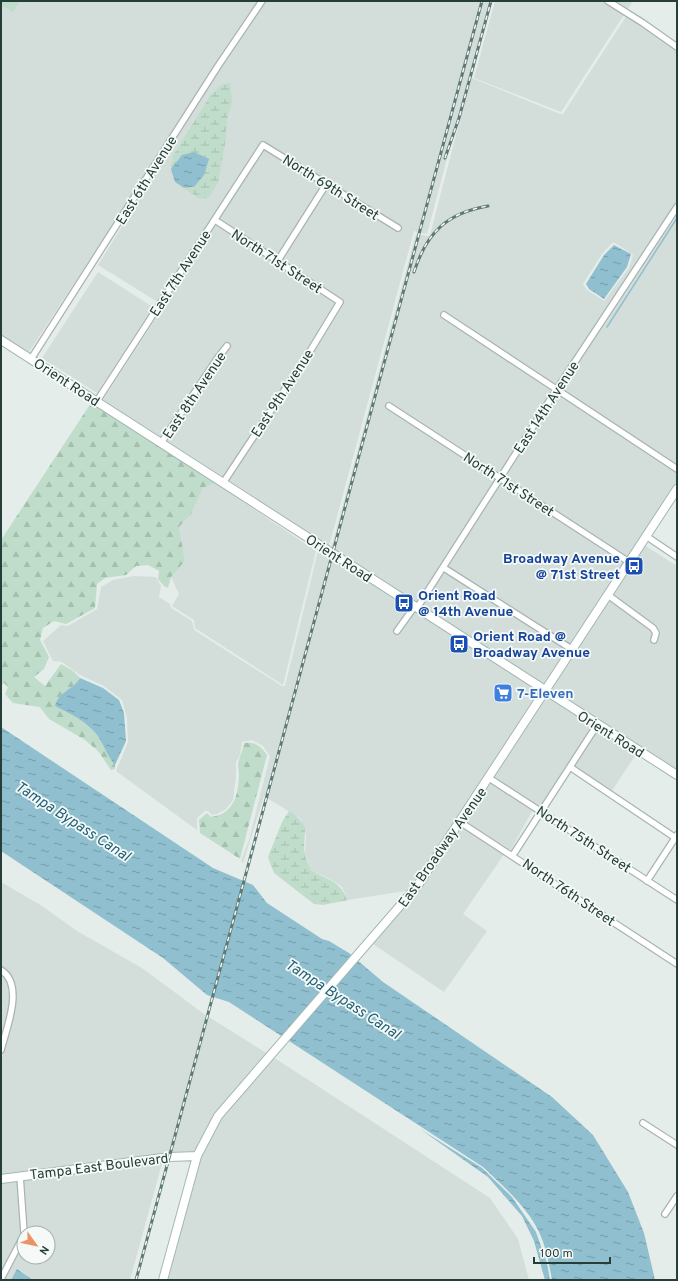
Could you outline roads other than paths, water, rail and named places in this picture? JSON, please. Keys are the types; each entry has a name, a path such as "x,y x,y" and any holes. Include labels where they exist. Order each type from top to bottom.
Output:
{"main road":[{"name":"Orient Road","path":"1,340 597,725 677,775"},
{"name":"East Broadway Avenue","path":"163,1280 197,1156 218,1116 418,885 546,692 677,489"},
{"name":"Tampa East Boulevard","path":"1,1179 170,1157 197,1156"}],"street":[{"name":"East 6th Avenue","path":"32,359 218,66 262,1"},
{"path":"608,1 643,22 677,47"},
{"name":"North 69th Street","path":"263,145 398,228"},
{"name":"East 7th Avenue","path":"97,401 263,145"},
{"path":"276,262 327,183"},
{"name":"East 14th Avenue","path":"398,631 444,568 557,389 677,207"},
{"name":"North 71st Street","path":"215,220 276,262 340,302"},
{"name":"East 9th Avenue","path":"223,484 309,353 340,302"},
{"path":"444,315 677,469"},
{"name":"East 8th Avenue","path":"161,443 217,358 227,346"},
{"name":"North 71st Street","path":"389,406 629,562"},
{"path":"646,536 677,557"},
{"path":"444,568 573,650"},
{"path":"608,595 653,628 656,633 654,640"},
{"path":"513,855 597,725"},
{"path":"570,767 676,837 647,881"},
{"name":"North 75th Street","path":"489,778 677,900"},
{"name":"North 76th Street","path":"460,822 513,855 677,964"},
{"path":"1,970 13,986 14,1000 1,1050"},
{"path":"643,1123 677,1145"},
{"path":"20,1176 23,1225"},
{"path":"665,1214 677,1196"},
{"path":"1,1280 16,1250"}],"water":[{"path":"194,152 209,159 204,175 194,187 183,187 175,182 171,169 182,155"},
{"path":"614,245 631,254 627,267 604,299 589,289 586,284 604,255"},
{"path":"80,678 103,688 119,700 124,713 126,741 115,765 93,730 78,718 55,706 60,697"},
{"name":"Tampa Bypass Canal","path":"1,727 213,868 253,885 267,903 322,939 329,941 349,953 383,982 552,1097 593,1135 628,1192 644,1233 655,1280 552,1280 544,1244 534,1223 514,1197 483,1167 229,1002 207,995 163,958 1,851"},
{"path":"420,1129 482,1168 512,1197 536,1232 547,1263 550,1280 545,1280 534,1241 522,1216 488,1177"},
{"path":"17,1269 33,1280 11,1280"}],"waterway":[{"path":"659,229 677,202"},
{"path":"607,327 677,218"}],"railway":[{"path":"136,1280 482,1"},
{"path":"445,158 459,118 491,1"},
{"path":"414,272 425,246 432,235 440,227 450,219 461,214 488,206"}],"place":[{"name":"Broadway Avenue @ 71st Street","path":"634,566"},
{"name":"Orient Road @ 14th Avenue","path":"404,603"},
{"name":"Orient Road @ Broadway Avenue","path":"459,644"},
{"name":"7-Eleven","path":"503,693"}]}
